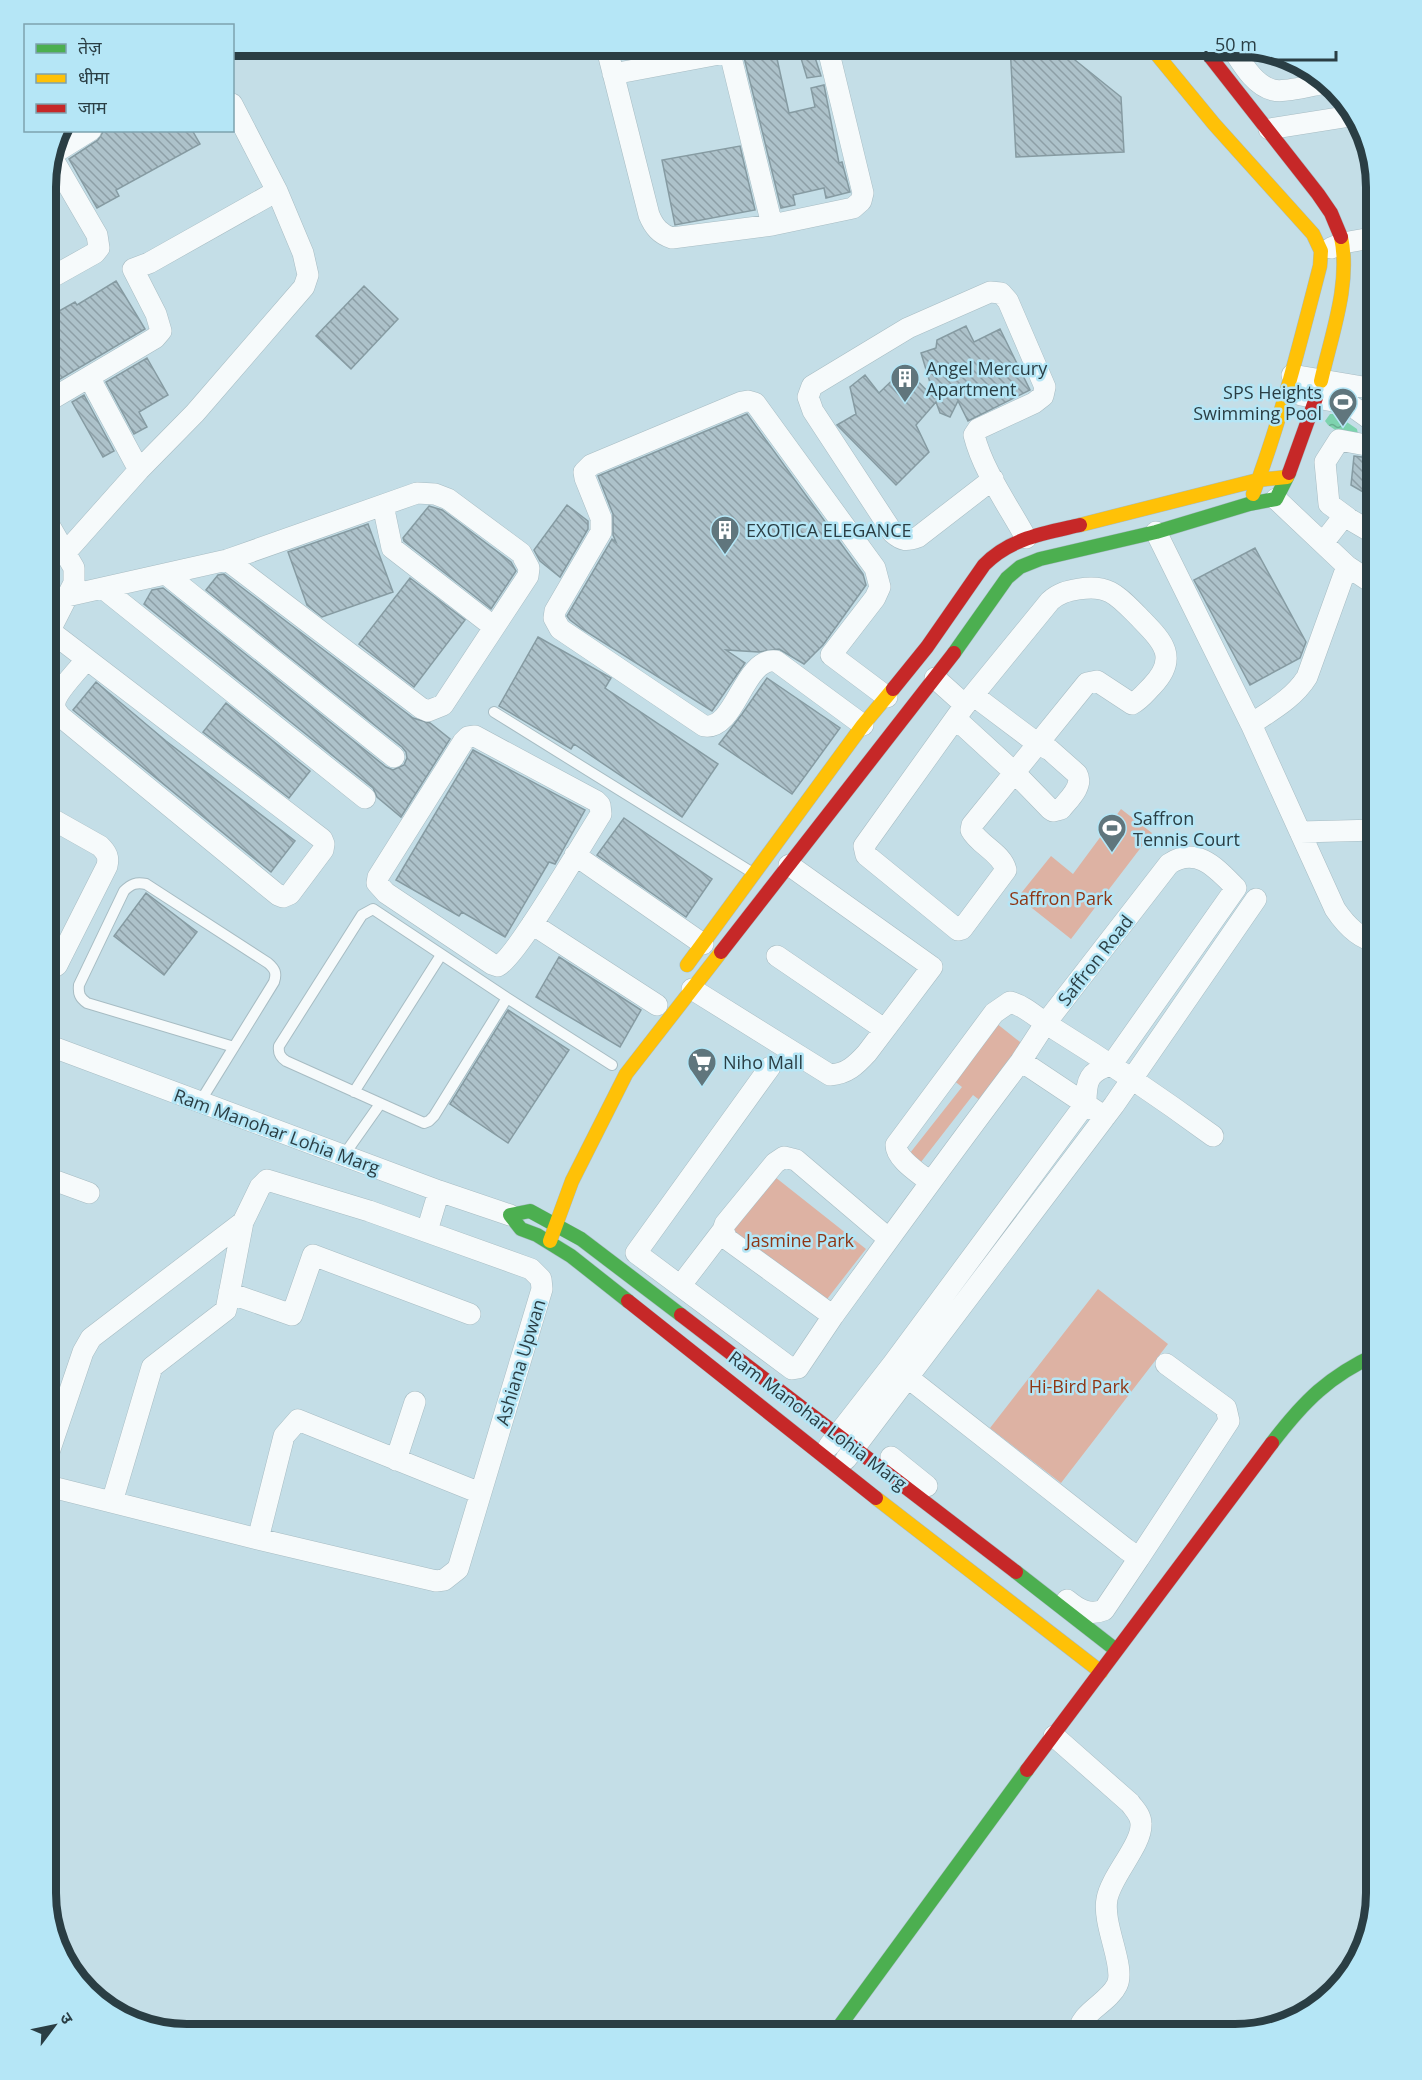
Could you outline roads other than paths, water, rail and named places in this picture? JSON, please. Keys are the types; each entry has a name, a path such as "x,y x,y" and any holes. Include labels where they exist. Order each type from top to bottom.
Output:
{"street":[{"path":"609,56 649,215 663,235 672,238 772,225 853,208 861,201 863,192 830,56"},
{"path":"613,74 697,56"},
{"path":"731,56 772,225"},
{"path":"1159,56 1217,120 1313,234 1321,251 1320,266 1290,383 1249,504"},
{"path":"1208,56 1236,97 1269,129 1335,217 1343,243 1340,291 1319,389 1287,477 1276,499"},
{"path":"1238,56 1256,80 1275,91 1317,84"},
{"path":"66,552 139,470 195,413 304,288 308,275 303,253 277,191 234,108"},
{"path":"1269,129 1346,117"},
{"path":"61,149 88,132"},
{"path":"56,275 95,253 99,248 97,235 57,167"},
{"path":"56,396 154,338 161,331 156,314 133,269 277,191"},
{"path":"1321,251 1343,243 1366,239"},
{"path":"993,479 918,537 908,541 900,539 893,533 813,411 808,397 812,386 908,328 990,291 1001,293 1008,301 1045,387 1043,396 1034,403 978,429 974,435 984,462 1026,538"},
{"path":"89,377 139,470"},
{"path":"1290,383 1319,389 1366,388"},
{"path":"1319,389 1366,416"},
{"path":"887,697 831,655 875,598 880,587 875,568 755,403 748,400 742,402 584,472 601,518 601,532 555,611 554,618 560,629 704,726 710,727 721,722 759,666 770,660 776,661 868,719 895,729"},
{"path":"1366,445 1339,440 1325,462 1329,504 1366,529"},
{"path":"550,1243 572,1181 626,1074 684,984 703,944 868,719 927,647 984,565 995,553 1009,544 1026,538 1258,480 1287,477"},
{"path":"67,596 227,560 417,493 435,494 448,499 521,553 529,568 528,576 442,705 428,711 421,708 227,560"},
{"path":"684,984 738,930 935,678 1007,578 1020,567 1040,559 1156,532 1249,504 1276,499"},
{"path":"1276,499 1347,566 1366,579"},
{"path":"383,505 392,548 494,627"},
{"path":"1323,543 1344,516 1348,518"},
{"path":"1156,532 1251,724 1335,909 1346,924 1366,937"},
{"path":"56,536 74,568 74,583 56,617"},
{"path":"1251,724 1291,697 1301,687 1307,677 1347,566"},
{"path":"166,574 394,757"},
{"path":"1091,587 1104,589 1117,595 1161,640 1165,651 1165,666 1159,679 1132,704 1128,704 1097,681 1088,683 972,825 970,830 974,836 1002,861 1006,870 962,929 956,930 866,855 864,846 965,707 1057,595 1066,591 1091,587"},
{"path":"104,589 365,798"},
{"path":"56,641 86,660 322,839 323,850 290,894 283,897 278,895 56,711"},
{"path":"56,699 86,660"},
{"path":"935,678 965,707 1015,773 1050,809 1053,811 1061,809 1079,785 1080,779 1077,774 1050,750 965,707"},
{"path":"475,736 600,805 601,814 532,924 502,964 498,966 381,889 377,883 378,877 468,737 475,736"},
{"path":"56,821 100,846 106,852 108,859 107,866 56,966"},
{"path":"1300,832 1366,830"},
{"path":"575,855 703,944"},
{"name":"Saffron Road","path":"681,1285 792,1369 798,1368 833,1316 1046,1024 1169,864 1177,858 1195,856 1210,865 1236,888 1112,1064"},
{"path":"684,984 830,1075 838,1075 857,1065 932,967 789,865"},
{"path":"822,1456 837,1434 900,1371 970,1295 1105,1117 1256,900"},
{"path":"721,919 738,930"},
{"path":"532,924 657,1005"},
{"path":"777,956 884,1029"},
{"path":"930,1182 896,1150 899,1140 1000,1008 1010,1002 1019,1005 1112,1064 1213,1136"},
{"name":"Ram Manohar Lohia Marg","path":"56,1048 439,1191 510,1215 530,1211 545,1212 556,1224 581,1239 855,1447 1116,1650"},
{"path":"1021,1061 1105,1117"},
{"path":"839,1470 855,1447 952,1282 1086,1103 1086,1087 1090,1077 1098,1069 1112,1064"},
{"path":"770,1067 636,1253 681,1285 723,1230 725,1224 775,1163 784,1157 796,1160 889,1239"},
{"name":"Ashiana Upwan","path":"56,1432 85,1346 91,1338 243,1222 263,1182 272,1180 369,1210 531,1269 541,1280 542,1289 458,1569 444,1581 258,1539 56,1488"},
{"path":"56,1181 89,1193"},
{"path":"427,1231 439,1191"},
{"path":"537,1235 545,1212"},
{"name":"Ram Manohar Lohia Marg","path":"510,1215 521,1229 537,1235 571,1256 839,1470 1101,1672"},
{"path":"112,1502 152,1367 226,1310 243,1222"},
{"path":"723,1230 727,1239 833,1316"},
{"path":"229,1293 292,1315 313,1255 470,1314"},
{"path":"952,1282 970,1295"},
{"path":"841,2024 1116,1650 1285,1426 1321,1388 1351,1366 1366,1359"},
{"path":"891,1457 1074,1606 1084,1612 1095,1614 1104,1610 1229,1421 1227,1408 1166,1364"},
{"path":"900,1371 1139,1558"},
{"path":"396,1460 415,1402"},
{"path":"258,1539 284,1436 298,1420 480,1493"},
{"path":"1054,1736 1131,1803 1139,1814 1141,1824 1138,1836 1107,1896 1107,1924 1117,1964 1118,1984 1112,1993 1080,2024"}],"lane":[{"path":"494,712 754,874"},
{"path":"200,1102 234,1047 274,982 276,974 268,963 146,884 138,883 129,886 124,891 79,985 78,992 82,999 87,1003 234,1047"},
{"path":"507,998 429,1121 419,1121 286,1061 278,1051 362,915 373,909 612,1066"},
{"path":"354,1092 441,955"},
{"path":"344,1155 380,1104"}],"water":[{"name":"SPS Heights Swimming Pool","path":"1330,414 1335,414 1357,429 1358,434 1350,440 1328,425 1325,421"}],"place":[{"name":"Angel Mercury Apartment","path":"905,404"},
{"name":"SPS Heights Swimming Pool","path":"1343,428"},
{"name":"EXOTICA ELEGANCE","path":"725,556"},
{"name":"Saffron Tennis Court","path":"1112,854"},
{"name":"Niho Mall","path":"702,1088"}],"park label":[{"name":"Saffron Park","path":"1061,898"},
{"name":"Jasmine Park","path":"800,1240"},
{"name":"Hi-Bird Park","path":"1079,1386"}]}
